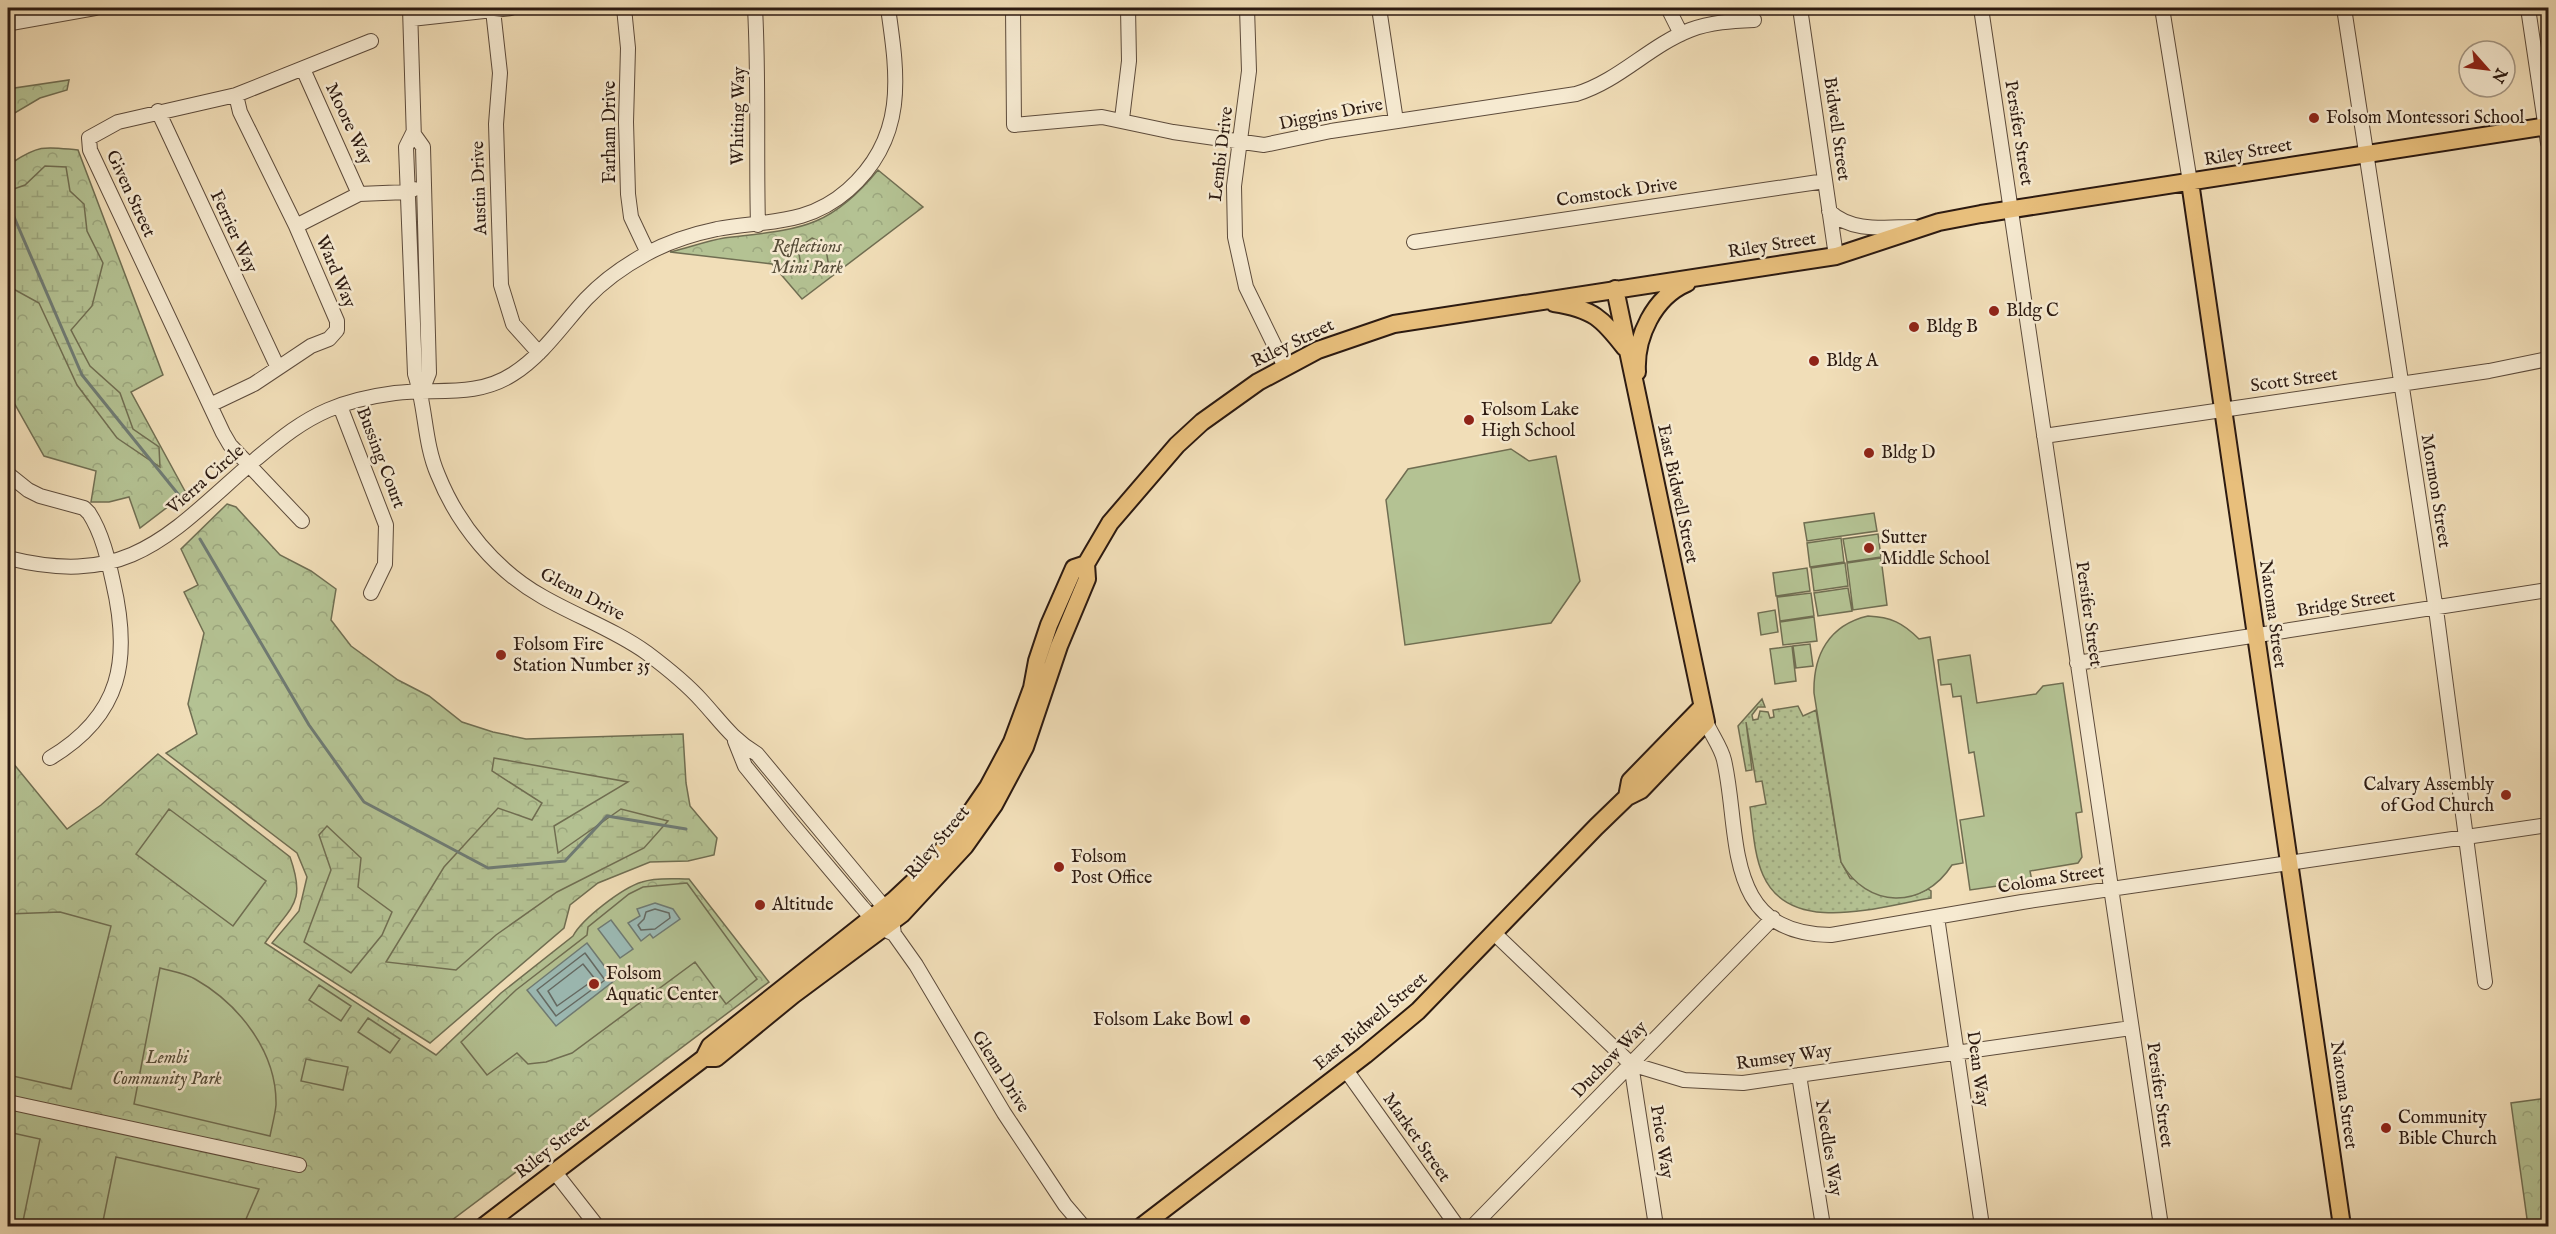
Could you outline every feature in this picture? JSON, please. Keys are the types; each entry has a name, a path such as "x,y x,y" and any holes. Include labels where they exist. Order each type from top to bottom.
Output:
{"main road":[{"name":"Riley Street","path":"484,1227 704,1058 710,1046 916,900 952,861 994,805 1025,747 1087,579 1086,564 1130,498 1177,445 1230,401 1285,367 1350,338 1394,324 1836,256 1923,227 2012,208 2364,154 2548,132"},
{"name":"Natoma Street","path":"2190,182 2342,1227"},
{"path":"1638,400 1636,364 1645,328 1655,307 1672,290 1716,274"},
{"name":"East Bidwell Street","path":"1142,1227 1346,1070 1418,1011 1627,797 1630,781 1704,715 1615,290"},
{"path":"1541,301 1589,310 1603,320 1628,351"},
{"name":"Riley Street","path":"884,921 956,835 988,787 1022,717 1032,688 1037,661 1064,590 1074,568 1086,564"},
{"path":"1050,676 1048,656 1067,603 1064,590"}],"street":[{"path":"10,22 76,9 95,8"},
{"path":"411,13 511,8"},
{"name":"Farham Drive","path":"624,8 628,48 626,122 628,194 631,216 648,253"},
{"name":"Whiting Way","path":"755,8 758,53 756,132 758,225"},
{"name":"Vierra Circle","path":"8,558 52,567 108,562 143,550 176,531 249,465 297,427 340,405 398,393 462,392 495,383 518,371 539,353 588,297 621,269 648,253 694,234 789,221 824,207 848,190 873,162 889,129 897,92 896,62 888,8"},
{"name":"Diggins Drive","path":"1013,8 1014,125 1082,117 1122,119 1173,132 1241,143 1281,144 1331,131 1566,96 1591,89 1608,81 1681,34 1707,24 1754,20"},
{"path":"1122,119 1129,61 1128,8"},
{"name":"Lembi Drive","path":"1247,8 1249,71 1234,186 1233,212 1239,262 1256,311 1285,367"},
{"path":"1379,8 1396,121"},
{"path":"1668,8 1681,34"},
{"name":"Bidwell Street","path":"1800,8 1836,256"},
{"name":"Persifer Street","path":"1981,8 2160,1227"},
{"name":"Natoma Street","path":"2162,8 2190,182"},
{"name":"Mormon Street","path":"2344,8 2364,154 2435,607 2485,982"},
{"path":"2528,8 2548,132"},
{"name":"Austin Drive","path":"493,10 500,73 496,124 501,285 513,324 539,353"},
{"name":"Glenn Drive","path":"411,13 413,133 423,147 429,373 421,393"},
{"name":"Given Street","path":"302,521 230,445 90,150 89,138 118,122 158,111 236,95 371,40"},
{"name":"Moore Way","path":"303,69 359,194"},
{"name":"Ward Way","path":"210,405 254,384 311,346 329,339 337,330 337,321 296,226 240,112 236,95"},
{"name":"Ferrier Way","path":"158,111 278,368"},
{"path":"296,226 359,194 406,192 414,189 416,183 413,133"},
{"name":"Comstock Drive","path":"1414,242 1825,181"},
{"name":"Glenn Drive","path":"406,192 415,374 421,393 428,443 438,475 453,507 488,554 526,587 622,636 670,670 701,700 735,741 745,766 884,921"},
{"path":"1829,211 1855,226 1923,227"},
{"name":"Scott Street","path":"2044,436 2400,384 2548,359"},
{"name":"Bussing Court","path":"340,405 386,525 386,564 371,593"},
{"path":"8,474 28,490 84,508 95,521 108,562 123,635 118,673 112,691 93,723 66,748 50,758"},
{"name":"Bridge Street","path":"2077,663 2548,590"},
{"name":"Coloma Street","path":"1704,715 1724,758 1740,874 1760,906 1773,918 1793,929 1830,935 2111,889 2548,825"},
{"name":"Glenn Drive","path":"735,741 758,754 916,965 1004,1113 1065,1205 1083,1227"},
{"path":"745,766 762,772 782,796 788,801 794,800"},
{"name":"Dean Way","path":"1937,917 1982,1227"},
{"name":"Duchow Way","path":"1473,1227 1773,918"},
{"name":"Rumsey Way","path":"1494,933 1631,1064 1705,1083 1743,1083 1798,1076 2131,1028"},
{"name":"Price Way","path":"1631,1064 1656,1227"},
{"name":"Market Street","path":"1346,1070 1456,1227"},
{"name":"Needles Way","path":"1798,1076 1823,1227"},
{"path":"8,1102 299,1166"},
{"path":"554,1171 597,1227"}],"green space":[{"path":"69,80 67,90 40,98 8,117 8,89"},
{"path":"8,147 13,162 30,152 44,148 78,150 163,375 131,392 186,493 140,528 129,497 109,502 91,502 96,471 44,456 8,392"},
{"path":"45,166 66,167 70,191 84,204 87,231 103,263 92,306 71,330 90,366 120,393 133,429 159,447 160,467 117,438 77,385 39,303 8,286 8,191 25,185"},
{"name":"Reflections Mini Park","path":"878,170 923,207 802,299 772,264 670,252 717,239 792,229 810,223 827,216 843,205"},
{"path":"812,238 825,244 829,267 802,272 798,248"},
{"path":"1511,449 1529,461 1556,456 1580,581 1551,623 1405,645 1386,500 1408,469"},
{"path":"227,504 236,507 280,555 311,571 336,589 331,620 351,646 398,680 429,696 462,722 526,739 683,734 690,806 717,838 714,855 688,861 650,862 598,883 570,905 564,928 430,1043 272,943 299,911 307,877 297,853 166,753 197,734 188,704 204,633 184,592 198,585 181,549"},
{"path":"1874,513 1877,531 1807,541 1804,523"},
{"path":"1878,534 1881,557 1847,562 1843,539"},
{"path":"1841,538 1844,562 1810,567 1807,543"},
{"path":"1881,558 1887,605 1853,610 1847,563"},
{"path":"1845,563 1848,586 1814,591 1811,568"},
{"path":"1807,568 1810,591 1776,596 1773,573"},
{"path":"1848,588 1852,611 1818,616 1814,593"},
{"path":"1811,593 1814,616 1780,621 1777,597"},
{"path":"1775,610 1778,632 1761,635 1758,613"},
{"path":"1868,616 1896,622 1919,639 1930,637 1963,863 1952,865 1940,880 1926,890 1911,896 1895,898 1865,889 1841,862 1814,693 1817,666 1826,644 1843,626"},
{"path":"1814,617 1817,641 1783,645 1780,622"},
{"path":"1810,644 1813,666 1796,668 1793,646"},
{"path":"1792,646 1796,681 1775,684 1770,649"},
{"path":"1970,655 1977,703 2036,694 2043,686 2063,683 2082,812 2076,813 2082,857 2078,863 2030,871 2032,881 1970,890 1960,820 1984,816 1974,752 1969,753 1961,696 1953,697 1951,684 1941,685 1938,660"},
{"path":"1762,699 1765,707 1758,707 1752,715 1753,720 1758,719 1760,711 1768,712 1770,718 1774,717 1773,710 1798,706 1803,716 1816,710 1841,862 1850,878 1915,895 1928,889 1931,891 1931,898 1863,911 1838,913 1815,912 1794,906 1776,894 1763,875 1753,833 1750,807 1766,804 1762,781 1756,782 1746,722 1752,770 1746,771 1738,726"},
{"name":"Lembi Community Park","path":"158,754 290,857 297,885 296,896 288,912 265,943 436,1055 501,993 573,936 585,921 603,905 634,885 647,880 689,879 769,982 444,1226 8,1226 8,757 67,829 101,805"},
{"path":"494,758 628,782 554,826 558,853 621,809 668,821 644,848 557,892 496,935 456,970 386,962 444,867 498,808 532,820 542,803 492,771"},
{"path":"169,809 266,881 233,926 136,854"},
{"path":"327,826 361,858 358,887 392,912 382,935 351,973 304,942 331,870 319,835"},
{"name":"Folsom Aquatic Center","path":"687,883 757,979 726,1004 695,962 572,1053 546,1062 528,1064 517,1053 487,1075 461,1042 516,990 587,935 588,927 629,894 643,887"},
{"path":"60,912 111,926 71,1089 8,1075 8,914"},
{"path":"160,968 191,977 211,989 240,1016 252,1032 270,1066 275,1085 276,1105 270,1136 134,1104"},
{"path":"319,985 351,1006 341,1021 309,1000"},
{"path":"368,1018 400,1039 390,1053 358,1032"},
{"path":"306,1059 348,1067 343,1090 301,1081"},
{"path":"2548,1098 2548,1226 2528,1226 2511,1103"},
{"path":"8,1132 40,1139 22,1226 8,1226"},
{"path":"116,1157 259,1189 243,1226 102,1226"}],"water":[{"path":"655,903 673,909 680,919 653,938 650,934 641,941 628,923 640,916 637,909"},
{"path":"611,920 633,949 620,958 598,929"},
{"path":"587,943 615,980 556,1026 527,990"}],"waterway":[{"path":"8,203 82,375 182,499"},
{"path":"200,539 309,725 364,802 488,868 565,861 607,816 686,829"}],"place":[{"name":"Folsom Montessori School","path":"2314,118"},
{"name":"Bldg C","path":"1994,311"},
{"name":"Bldg B","path":"1914,327"},
{"name":"Bldg A","path":"1814,361"},
{"name":"Folsom Lake High School","path":"1469,420"},
{"name":"Bldg D","path":"1869,453"},
{"name":"Sutter Middle School","path":"1869,548"},
{"name":"Folsom Fire Station Number 35","path":"501,655"},
{"name":"Calvary Assembly of God Church","path":"2506,795"},
{"name":"Folsom Post Office","path":"1059,867"},
{"name":"Altitude","path":"760,905"},
{"name":"Folsom Aquatic Center","path":"594,984"},
{"name":"Folsom Lake Bowl","path":"1245,1020"},
{"name":"Community Bible Church","path":"2386,1128"}]}
